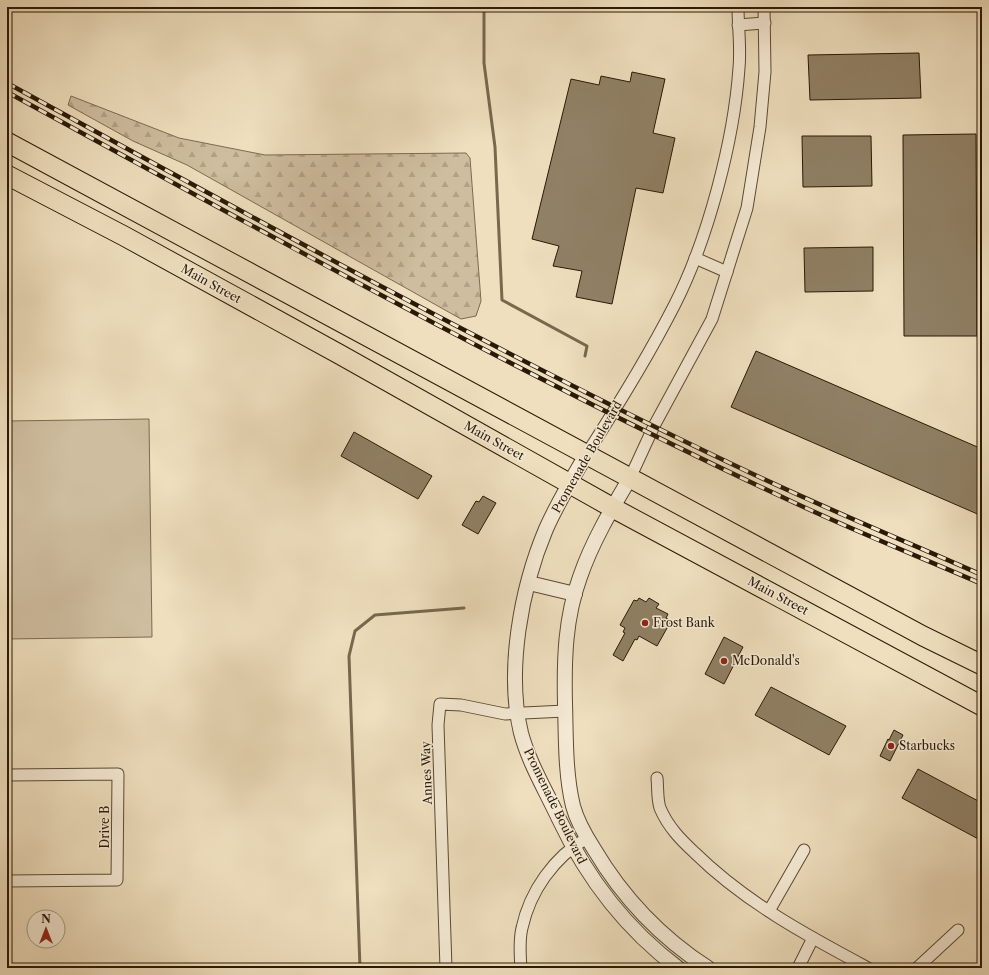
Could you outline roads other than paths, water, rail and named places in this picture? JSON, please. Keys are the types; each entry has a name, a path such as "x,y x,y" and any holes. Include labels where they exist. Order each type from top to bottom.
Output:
{"highway":[{"path":"7,142 923,636 982,665"},
{"name":"Main Street","path":"7,175 257,309 613,508 982,706"}],"street":[{"name":"Promenade Boulevard","path":"678,968 654,949 624,919 588,872 572,846 527,751 518,714 517,646 520,619 529,583 546,530 586,455 612,415 676,303 695,258 713,202 732,127 739,67 738,7"},
{"name":"Promenade Boulevard","path":"708,968 668,940 645,918 611,876 580,825 573,805 569,785 565,711 566,636 575,594 589,553 630,478 654,426 712,319 727,272 747,208 760,127 765,72 764,7"},
{"path":"738,25 764,23"},
{"path":"695,258 727,272"},
{"path":"529,583 575,594"},
{"name":"Annes Way","path":"446,968 438,725 440,704 461,705 491,712 518,714 565,711"},
{"name":"Drive B","path":"7,774 118,774 117,880 7,881"},
{"path":"657,778 660,807 674,832 720,878 769,912 868,968"},
{"path":"521,968 522,929 527,910 538,886 548,872 572,846 587,838"},
{"path":"769,912 804,850"},
{"path":"918,968 958,930"},
{"path":"798,968 814,938"}],"waterway":[{"path":"484,7 484,63 495,147 502,300 587,346 585,356"},
{"path":"360,968 349,656 355,631 375,615 464,608"}],"railway":[{"path":"7,83 369,280 551,375 766,480 982,575"},
{"path":"7,92 398,304 595,406 795,503 982,584"}],"place":[{"name":"Frost Bank","path":"645,623"},
{"name":"McDonald's","path":"724,661"},
{"name":"Starbucks","path":"891,746"}]}
